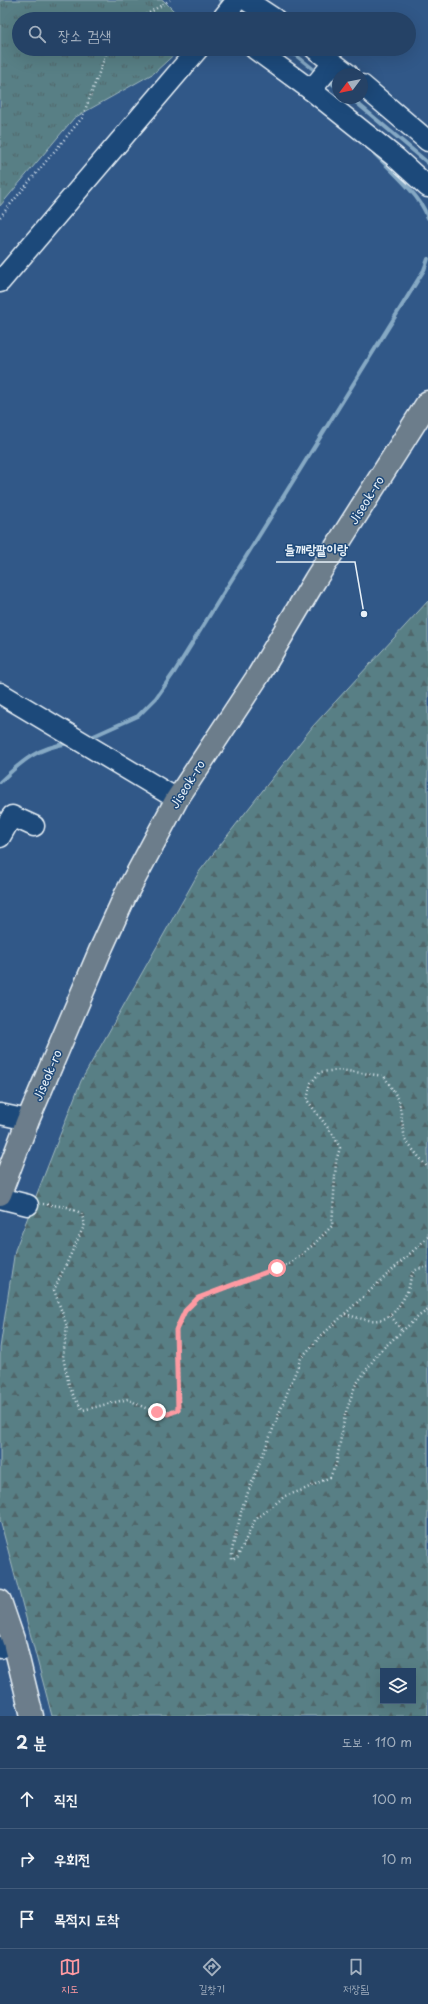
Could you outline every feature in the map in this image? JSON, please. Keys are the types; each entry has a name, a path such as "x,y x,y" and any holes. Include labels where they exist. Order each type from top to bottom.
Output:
{"main road":[{"name":"Jiseok-ro","path":"0,1194 28,1120 122,903 177,799 258,676 315,580 428,402"},
{"path":"0,1601 7,1645 32,1716"}],"street":[{"path":"228,12 237,0"},
{"path":"246,0 264,12"},
{"path":"0,282 192,56"},
{"path":"265,56 312,88 395,157 428,187"},
{"path":"312,88 331,62"},
{"path":"368,90 423,136 395,157"},
{"path":"0,693 177,799"},
{"path":"0,837 12,816 34,826"},
{"path":"0,1114 28,1120"},
{"path":"0,1198 35,1204"}],"path":[{"path":"150,12 170,0"},
{"path":"0,217 82,118 105,56"},
{"path":"35,1204 67,1207 81,1213 85,1224 54,1290 67,1326 63,1357 68,1385 75,1399 83,1410 128,1399 146,1409 168,1414 178,1410 176,1330 185,1311 198,1298 289,1264 313,1245 332,1226 336,1161 340,1148 334,1136 307,1100 311,1083 320,1072 340,1070 384,1076 399,1100 405,1140 428,1168"},
{"path":"428,1237 345,1314 301,1358 243,1505 232,1550 232,1560 238,1558 255,1520 285,1496 303,1490 330,1477 336,1465 345,1415 355,1386 378,1352 428,1310"},
{"path":"345,1314 363,1320 383,1319 391,1316 394,1314 408,1291 413,1273 416,1269 428,1267"},
{"path":"391,1316 402,1331"}],"green space":[{"path":"0,0 163,0 175,12 12,12 12,56 172,56 154,73 74,118 0,206"},
{"path":"428,601 428,1716 52,1716 0,1520 0,1348 15,1250 81,1081 199,872 313,726"}],"waterway":[{"path":"220,0 227,5"},
{"path":"297,56 318,73"},
{"path":"327,80 332,84"},
{"path":"358,104 428,163"},
{"path":"374,153 412,192 419,201 428,218"},
{"path":"87,739 138,716 156,698 175,671 424,270 428,259"},
{"path":"0,782 16,767 31,756 48,748 69,743"}],"place":[{"name":"들깨랑팥이랑","path":"364,614"}],"route":[{"path":"157,1412 168,1414 178,1410 176,1330 185,1311 198,1298 277,1268"}]}
